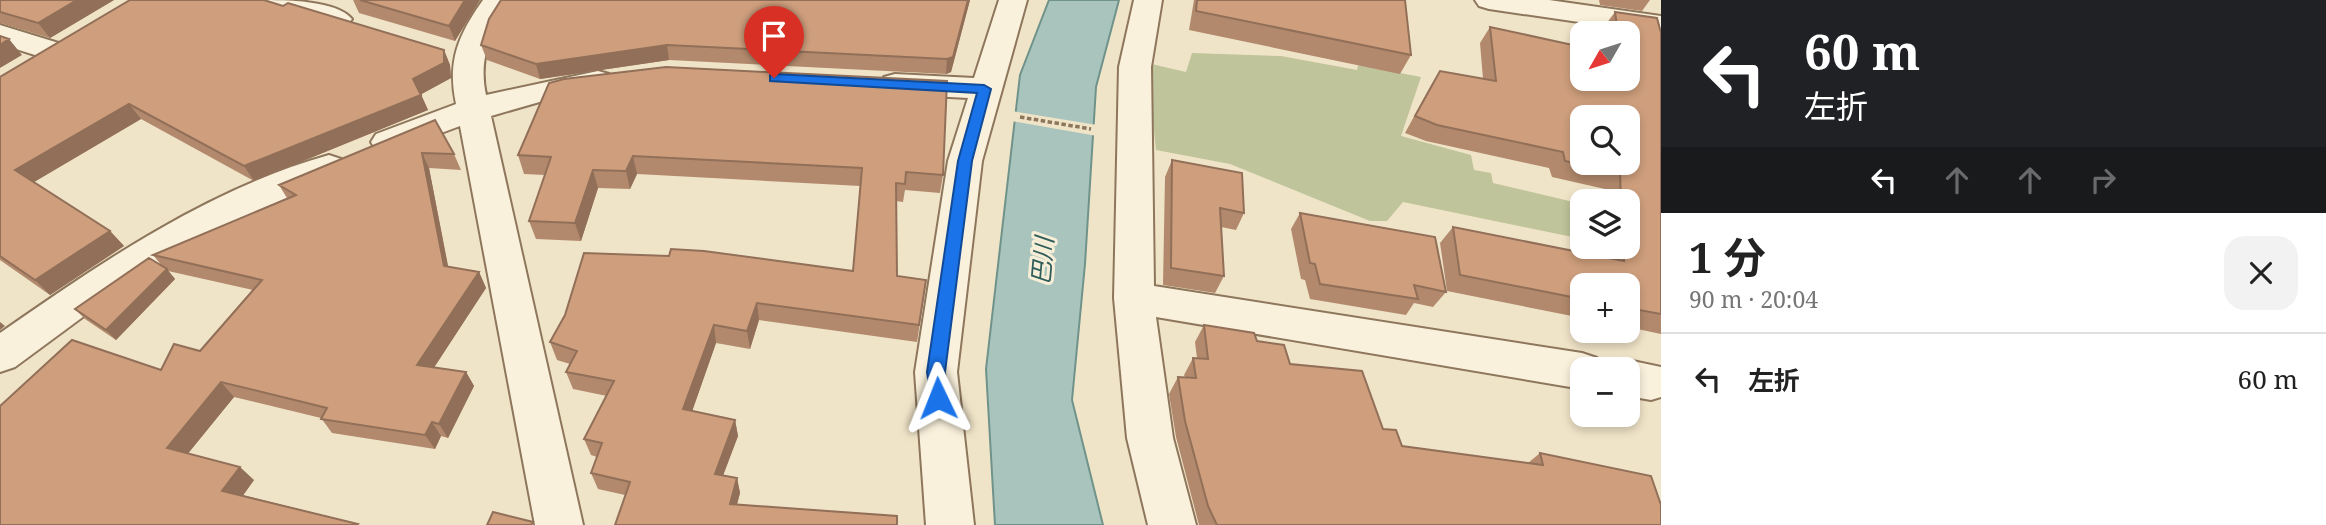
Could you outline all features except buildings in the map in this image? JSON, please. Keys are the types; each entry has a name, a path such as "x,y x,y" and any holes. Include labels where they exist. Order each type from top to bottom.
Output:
{"street":[{"path":"275,0 364,27"},
{"path":"497,0 476,30 453,54 470,108 559,525"},
{"path":"950,525 936,372 965,161 984,89 1013,0"},
{"path":"1148,0 1135,67 1134,298 1150,438 1172,525"},
{"path":"1489,0 1661,25"},
{"path":"0,34 64,45 22,71"},
{"path":"0,355 123,267 221,212 470,108 569,85 632,77"},
{"path":"861,83 984,89"},
{"path":"1134,298 1570,369"}],"path":[{"path":"1013,116 1103,131"}],"green space":[{"path":"1192,53 1281,56 1357,70 1358,65 1421,77 1401,136 1471,155 1474,170 1491,173 1493,183 1570,201 1570,237 1403,202 1387,221 1370,221 1230,164 1156,150 1147,63 1186,72"}],"water":[{"name":"巴川","path":"1049,0 1119,0 1096,87 1085,264 1072,400 1103,525 995,525 986,369 1020,75"}],"pier":[{"path":"1012,111 1097,125 1097,136 1011,121"}],"route":[{"path":"774,78 984,89 965,161 936,372 938,398"}]}
